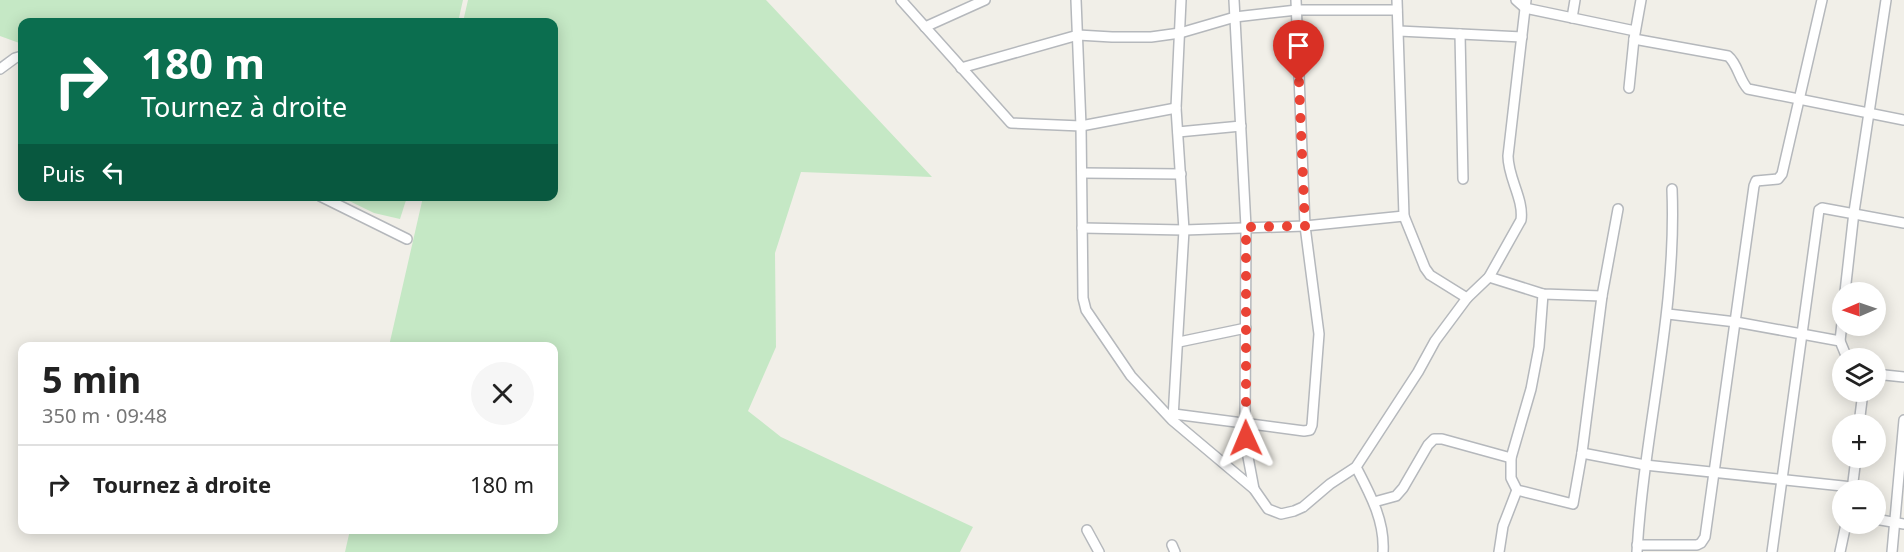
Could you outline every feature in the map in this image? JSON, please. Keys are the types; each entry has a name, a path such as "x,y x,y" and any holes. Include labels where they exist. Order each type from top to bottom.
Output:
{"street":[{"path":"925,27 985,0"},
{"path":"1076,0 1081,126 1083,298 1086,309 1131,375 1173,417 1254,489 1268,509 1281,514 1303,507 1330,484 1356,467 1418,372 1435,341 1467,298 1489,277 1521,220 1522,211 1508,169 1508,156 1526,4"},
{"path":"1173,417 1184,230 1176,108 1181,0"},
{"path":"1234,0 1246,227 1245,425 1254,489"},
{"path":"1173,417 1304,431 1310,430 1312,426 1319,334 1305,226 1296,0"},
{"path":"1516,0 1634,35 1728,56 1732,59 1744,86 1748,89 1904,120"},
{"path":"1572,18 1575,0"},
{"path":"1629,88 1634,35 1641,0"},
{"path":"1672,189 1674,230 1668,314 1645,465 1637,549 1701,543 1706,537 1754,186 1760,179 1781,177 1822,0"},
{"path":"1846,282 1854,212 1886,0"},
{"path":"905,1 925,27 1011,123 1081,126 1176,108"},
{"path":"961,68 1078,35 1112,38 1151,37 1180,33 1235,17 1297,10 1397,5 1404,216 1430,275 1467,298"},
{"path":"1399,31 1522,37"},
{"path":"1460,34 1463,179"},
{"path":"0,69 18,57"},
{"path":"1178,132 1240,126"},
{"path":"1082,173 1181,174"},
{"path":"330,201 407,239"},
{"path":"1772,552 1819,210 1822,208 1854,212 1904,223"},
{"path":"1517,490 1573,504 1582,453 1602,296 1618,209"},
{"path":"1082,228 1184,230 1305,226 1404,216"},
{"path":"1489,277 1543,294 1602,296"},
{"path":"1499,552 1503,526 1517,490 1511,478 1510,458 1531,389 1539,347 1543,294"},
{"path":"1668,314 1736,322 1840,341"},
{"path":"1179,342 1246,328"},
{"path":"1841,336 1843,348"},
{"path":"1886,375 1904,377"},
{"path":"1892,552 1899,523 1904,420"},
{"path":"1374,502 1396,496 1428,444 1434,439 1442,439 1510,458"},
{"path":"1582,453 1645,465 1832,487"},
{"path":"1356,467 1374,502 1383,531 1383,552"},
{"path":"1087,530 1099,552"},
{"path":"1840,552 1844,534"}],"green space":[{"path":"0,0 463,0 459,18 18,18 18,43 0,36"},
{"path":"468,0 766,0 932,177 801,172 775,253 776,347 748,411 781,437 973,527 960,552 345,552 349,534 558,534 558,342 390,342 422,201 558,201 558,18 464,18"},
{"path":"349,201 406,201 400,219 374,213"}],"route":[{"path":"1246,438 1246,227 1305,226 1299,82"}]}
